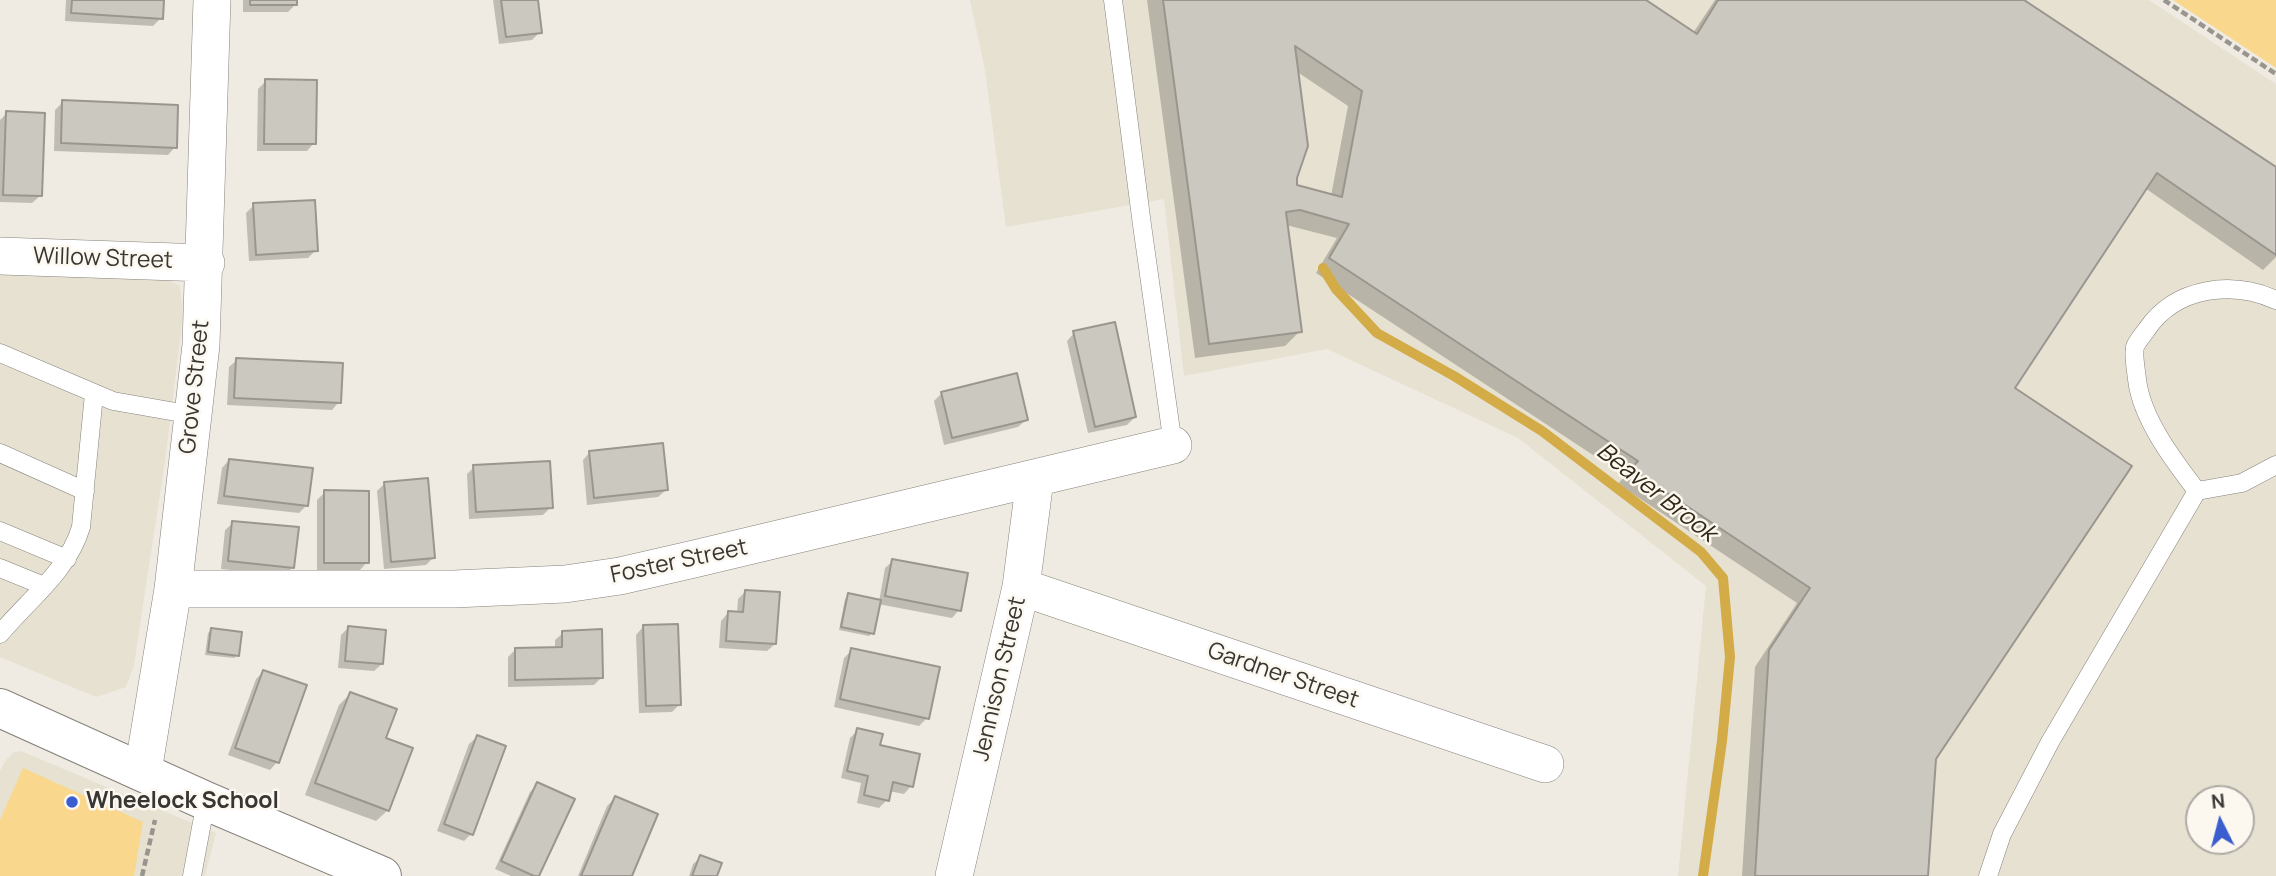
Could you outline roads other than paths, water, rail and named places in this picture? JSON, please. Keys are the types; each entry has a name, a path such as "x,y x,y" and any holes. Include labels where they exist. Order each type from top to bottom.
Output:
{"street":[{"name":"Grove Street","path":"143,771 173,589 201,345 206,263 212,0"},
{"name":"Willow Street","path":"0,256 206,263"},
{"name":"Foster Street","path":"173,589 454,589 565,584 620,576 1035,480 1173,445"},
{"name":"Jennison Street","path":"954,876 1021,587 1035,480"},
{"name":"Gardner Street","path":"1021,587 1545,764"},
{"path":"0,708 206,801 382,876"}],"lane":[{"path":"1113,0 1173,445"},
{"path":"2197,491 2153,427 2137,382 2135,346 2157,315 2183,297 2219,288 2259,293 2276,300"},
{"path":"0,353 94,394 129,406 193,415"},
{"path":"0,634 67,559 76,544 81,527 94,394"},
{"path":"0,453 85,491"},
{"path":"1988,876 2001,834 2050,742 2197,491 2242,483 2276,465"},
{"path":"0,531 67,559"},
{"path":"0,568 44,586"},
{"path":"192,876 206,801"}],"waterway":[{"name":"Beaver Brook","path":"1323,268 1336,289 1377,333 1454,376 1542,431 1701,552 1723,578 1730,657 1722,741 1703,876"}],"place":[{"name":"Wheelock School","path":"72,802"}]}
